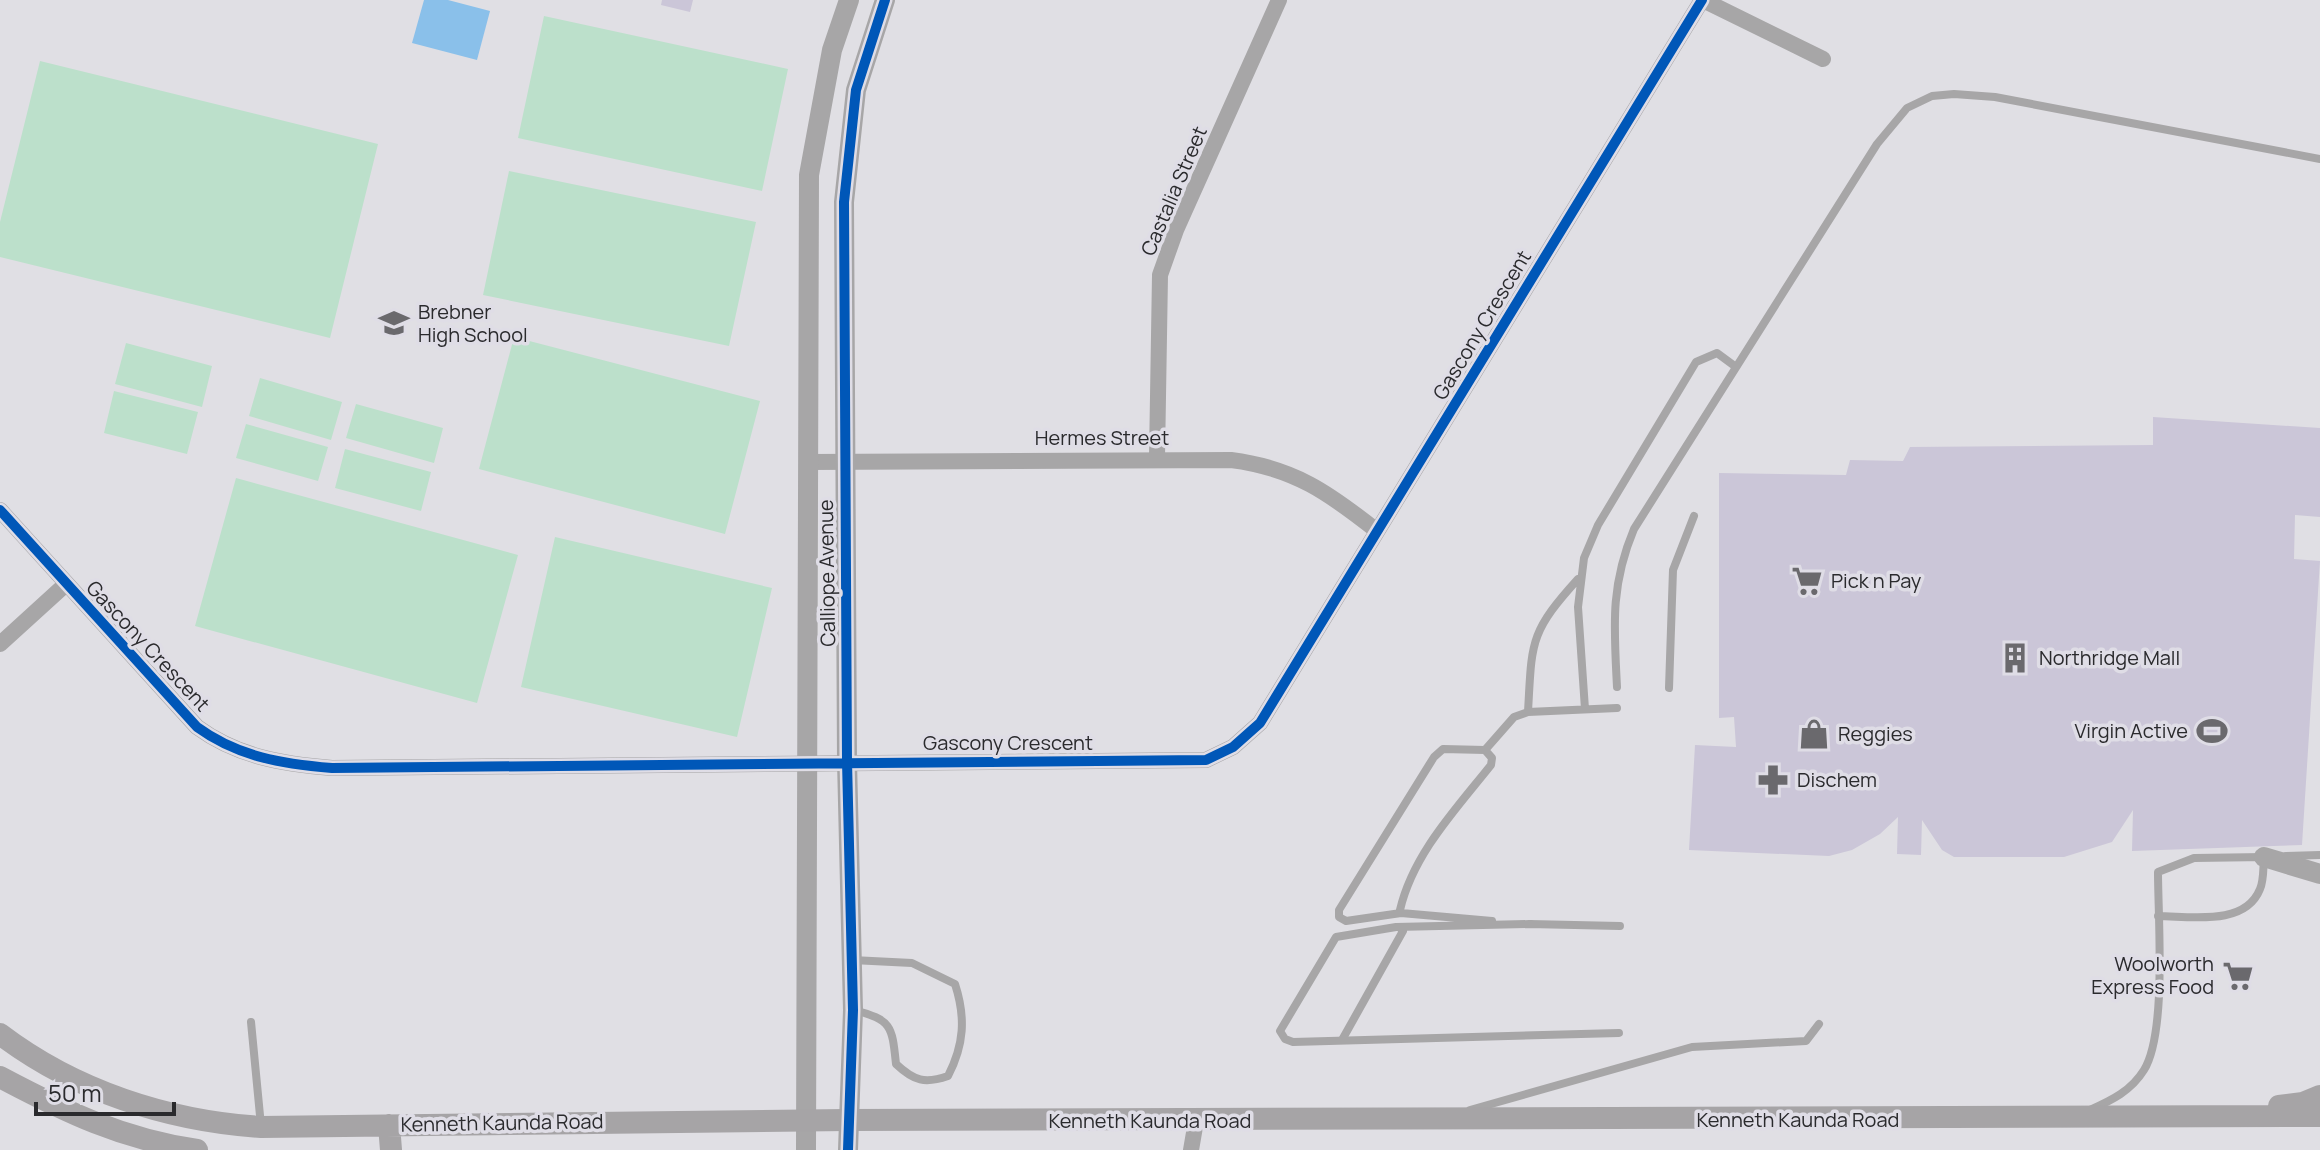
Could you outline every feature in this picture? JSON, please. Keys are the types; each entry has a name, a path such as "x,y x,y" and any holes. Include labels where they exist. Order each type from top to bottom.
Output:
{"main road":[{"name":"Kenneth Kaunda Road","path":"0,1034 52,1068 135,1103 179,1116 261,1127 804,1120 2320,1116"},
{"path":"0,1077 84,1121 133,1137 197,1150"},
{"path":"2179,1116 2303,1103 2320,1096"},
{"path":"389,1125 391,1150"}],"street":[{"name":"Calliope Avenue","path":"806,1150 809,175 832,50 849,0"},
{"name":"Calliope Avenue","path":"848,1150 853,1010 847,761 844,202 848,143 859,78 885,0"},
{"name":"Castalia Street","path":"1157,457 1160,275 1176,230 1279,0"},
{"path":"1711,2 1823,59"},
{"name":"Gascony Crescent","path":"0,510 197,727 238,751 267,759 332,768 847,761 1180,762 1220,755 1260,723 1377,531 1711,2"},
{"name":"Hermes Street","path":"808,462 1157,457 1231,460 1290,472 1335,499 1377,531"},
{"path":"0,644 66,584"},
{"path":"2264,857 2320,874"},
{"path":"1191,1150 1196,1121"}],"lane":[{"path":"1617,687 1613,615 1619,564 1634,529 1877,144 1907,108 1932,96 1995,97 2320,159"},
{"path":"1585,709 1579,578 1598,525 1696,362 1717,353 1736,367"},
{"path":"1669,688 1673,570 1694,516"},
{"path":"1528,712 1535,634 1551,609 1579,578"},
{"path":"1485,750 1514,717 1528,712 1617,708"},
{"path":"1401,913 1407,887 1434,838 1491,765 1492,758 1485,750 1443,749 1434,757 1339,910 1339,917 1346,921 1401,913 1531,924"},
{"path":"2067,1119 2120,1097 2144,1070 2156,1039 2158,872 2194,858 2320,855"},
{"path":"2158,916 2223,916 2244,908 2261,888 2264,857"},
{"path":"1619,1033 1293,1042 1285,1039 1280,1031 1336,937 1401,929 1531,924 1620,926"},
{"path":"1342,1040 1403,931 1401,929"},
{"path":"852,960 912,963 955,984 964,1025 958,1057 948,1076 928,1083 910,1078 896,1064 892,1029 879,1017 853,1010"},
{"path":"251,1022 261,1127"},
{"path":"1435,1120 1692,1047 1806,1041 1819,1024"}],"green space":[{"path":"544,16 788,69 762,191 518,138"},
{"path":"40,61 378,144 330,338 0,257 0,222"},
{"path":"509,171 756,222 729,346 483,295"},
{"path":"514,337 760,401 725,534 479,469"},
{"path":"126,343 212,366 202,407 115,384"},
{"path":"260,378 342,402 331,440 249,416"},
{"path":"114,391 198,412 187,454 104,433"},
{"path":"356,404 443,428 434,463 346,438"},
{"path":"246,424 328,447 318,481 236,458"},
{"path":"345,449 431,472 421,511 335,488"},
{"path":"236,478 518,555 477,703 195,626"},
{"path":"555,537 772,588 737,737 521,687"}],"water":[{"path":"424,0 448,0 490,11 477,60 412,43"}],"building":[{"path":"662,0 693,0 690,12 661,5"},
{"name":"Northridge Mall","path":"2153,417 2320,428 2320,517 2295,515 2294,559 2320,561 2302,845 2132,851 2133,810 2112,842 2064,857 1954,857 1942,850 1922,820 1921,855 1897,854 1898,817 1880,834 1852,850 1829,856 1689,850 1695,745 1736,747 1734,717 1719,718 1719,473 1846,475 1850,460 1903,461 1910,447 2153,445"}],"cycle path":[{"path":"848,1150 853,1010 847,761 844,202 856,90 885,0"},
{"path":"0,510 197,727 228,746 279,761 332,768 1206,760 1233,747 1260,723 1702,0"}],"place":[{"name":"Brebner High School","path":"394,323"},
{"name":"Pick n Pay","path":"1807,581"},
{"name":"Northridge Mall","path":"2015,658"},
{"name":"Virgin Active","path":"2212,731"},
{"name":"Reggies","path":"1814,734"},
{"name":"Dischem","path":"1773,780"},
{"name":"Woolworth Express Food","path":"2238,976"}]}
